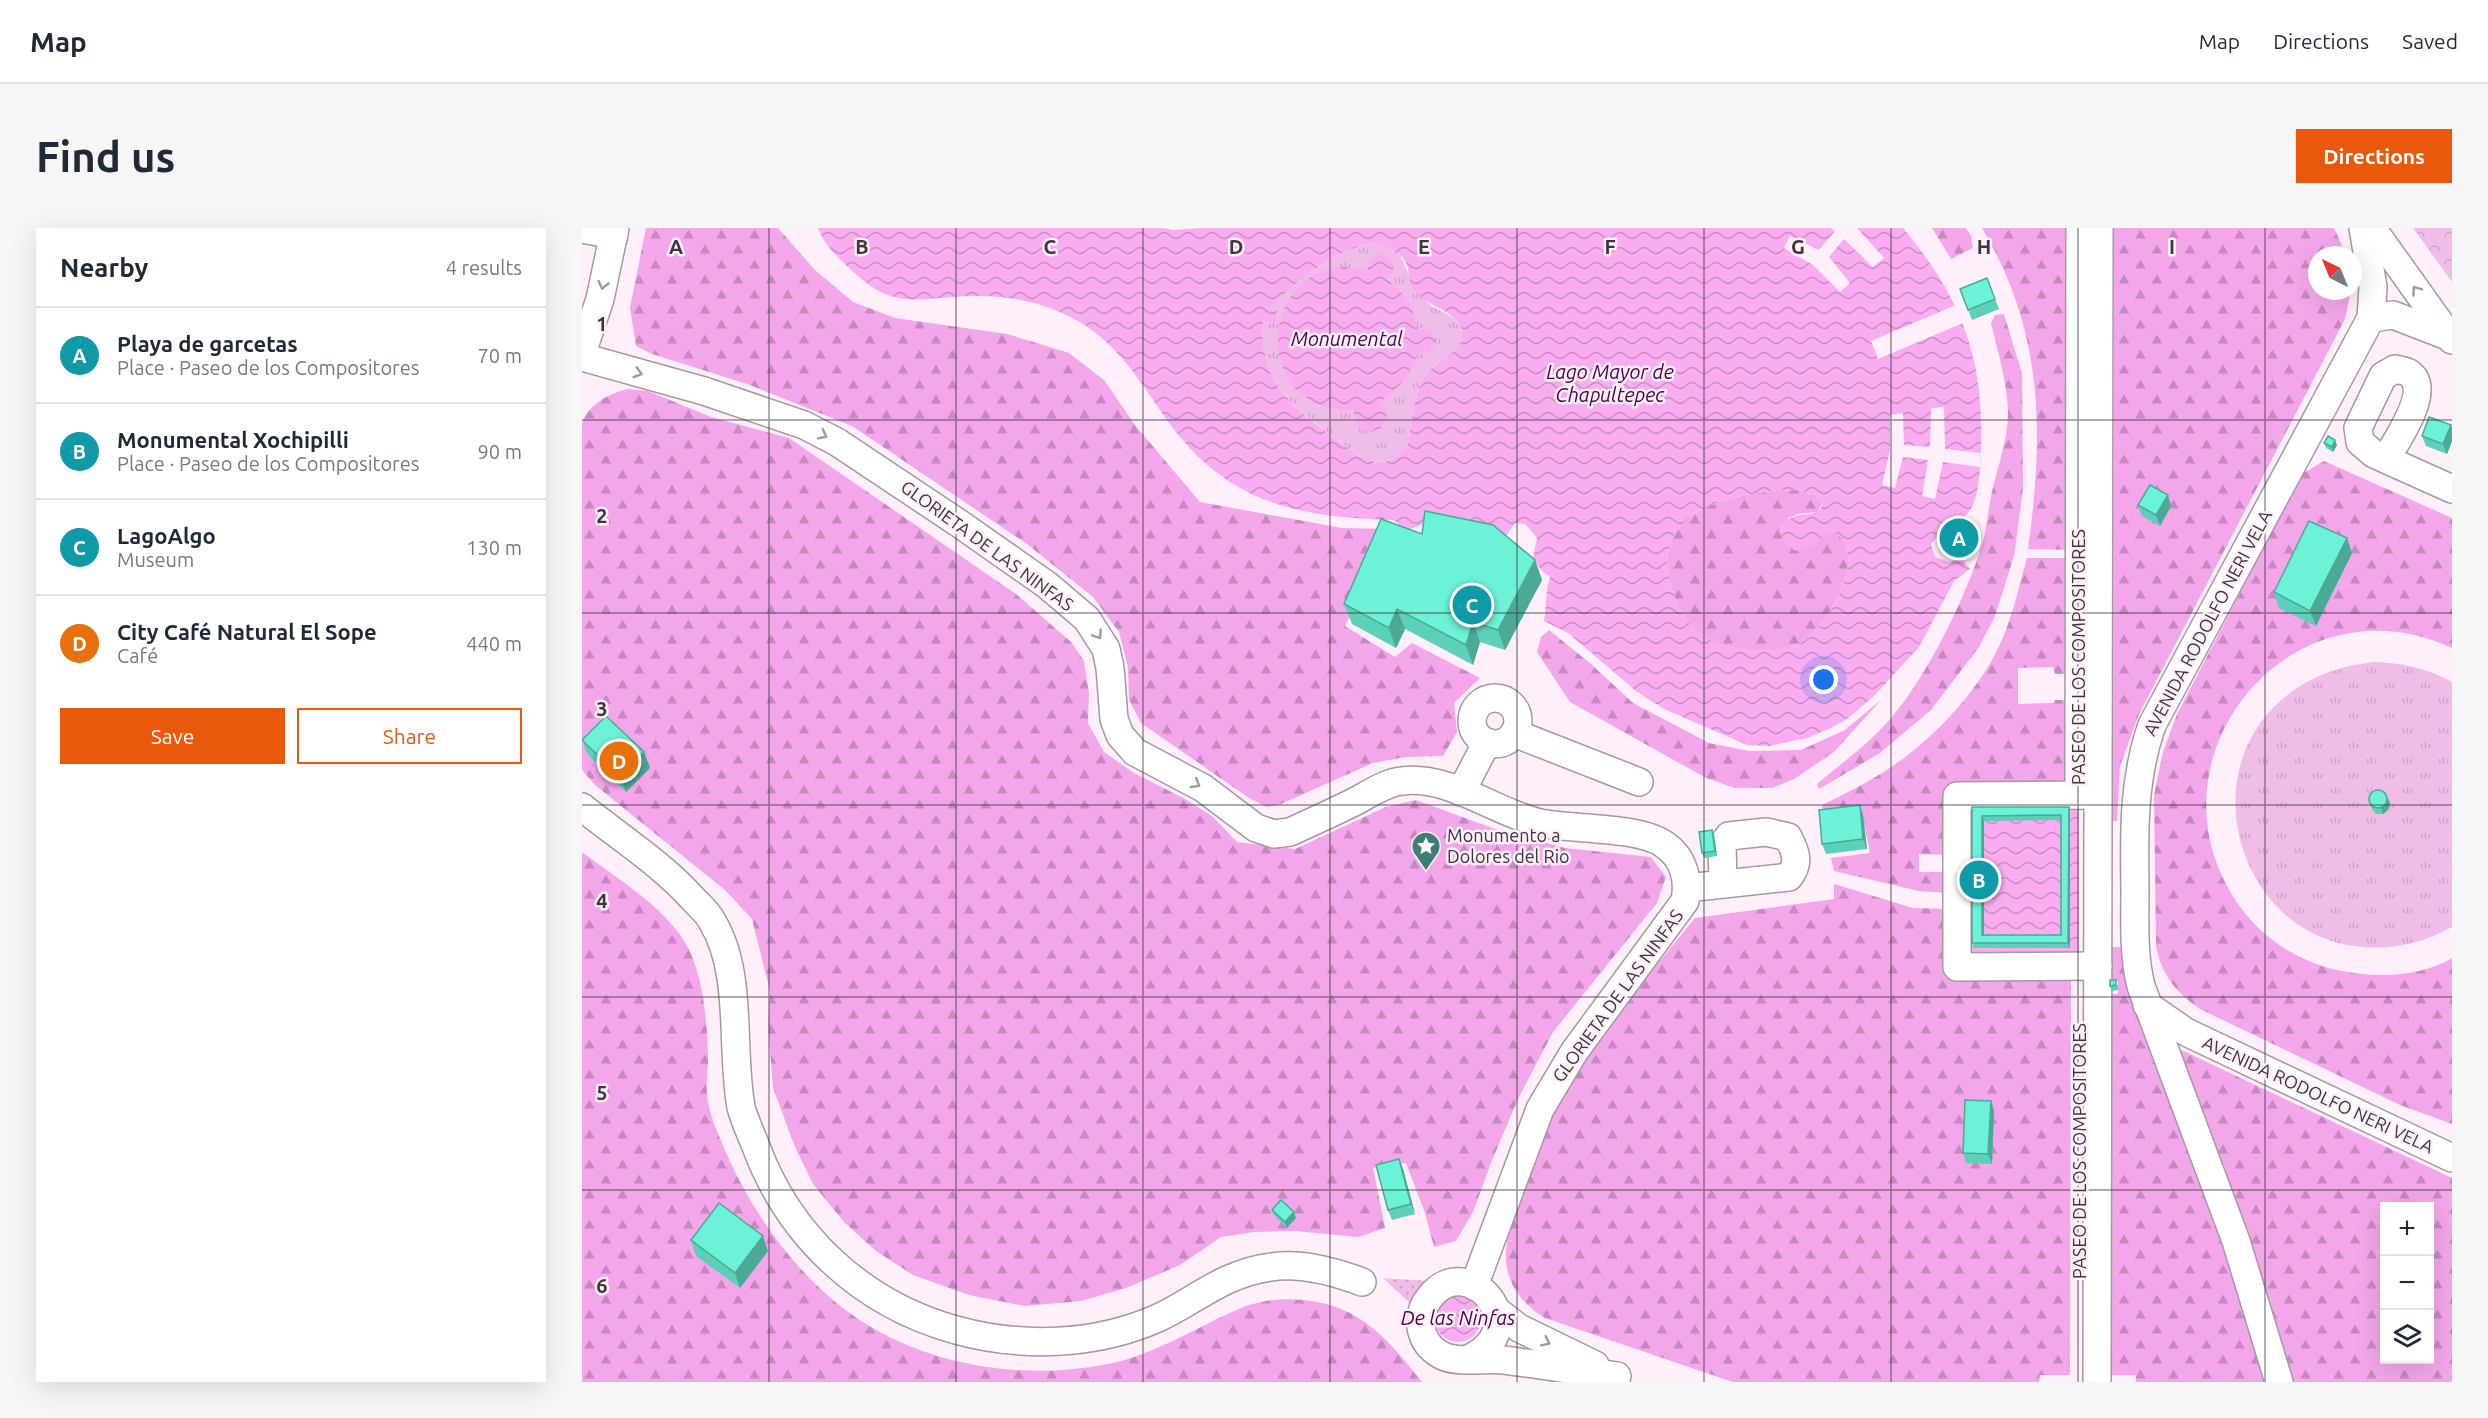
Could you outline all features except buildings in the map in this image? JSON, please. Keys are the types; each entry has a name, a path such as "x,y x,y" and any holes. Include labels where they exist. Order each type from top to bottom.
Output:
{"street":[{"name":"PASEO DE LOS COMPOSITORES","path":"2080,228 2089,966 2097,1382"},
{"name":"PASEO DE LOS COMPOSITORES","path":"2088,795 2099,228"},
{"path":"2363,228 2373,287 2382,316 2451,339"},
{"path":"2372,228 2451,339"},
{"path":"582,229 615,232 600,299 582,355"},
{"name":"AVENIDA RODOLFO NERI VELA","path":"2382,316 2163,704 2144,747 2135,805 2134,954 2136,970 2147,1005 2186,1032 2452,1158"},
{"name":"GLORIETA DE LAS NINFAS","path":"582,355 704,391 804,425 837,442 1047,585 1087,620 1106,649 1110,668 1114,719 1120,735 1135,752 1203,788 1256,828 1274,834 1290,832 1398,781 1418,779 1461,792 1508,813 1554,826 1638,834 1664,844 1679,858 1687,888 1685,902 1574,1052 1540,1109 1474,1286"},
{"path":"2386,459 2452,489"},
{"path":"1493,698 1503,700 1513,708 1518,722 1514,733 1503,743 1487,742 1475,732 1472,723 1476,706 1482,701 1493,698"},
{"path":"1514,733 1639,782"},
{"path":"1461,792 1487,742"},
{"name":"PASEO DE LOS COMPOSITORES","path":"2088,795 1957,796 1957,967 2089,966"},
{"path":"582,807 679,884 711,919 728,956 741,1108 763,1167 786,1209 825,1256 865,1288 905,1311 954,1330 1015,1342 1072,1340 1112,1333 1158,1318 1227,1280 1272,1266 1295,1265 1330,1270 1362,1282"},
{"path":"1687,888 1723,884"},
{"name":"PASEO DE LOS COMPOSITORES","path":"2079,1382 2089,966"},
{"path":"2147,1005 2236,1240 2279,1382"},
{"path":"1455,1282 1474,1286 1488,1295 1497,1311 1519,1328 1626,1379 1504,1360 1459,1367 1437,1352 1422,1335 1420,1323 1422,1312 1433,1292 1443,1286 1455,1282"},
{"path":"1459,1367 1481,1353 1490,1344 1496,1332 1497,1311"}],"green space":[{"path":"646,228 778,228 815,270 853,302 895,318 1007,334 1069,353 1104,380 1135,425 1200,502 1342,528 1391,529 1345,626 1395,657 1412,643 1480,678 1454,703 1457,732 1443,756 1405,757 1373,763 1281,804 1267,807 1249,798 1141,723 1129,700 1128,667 1119,632 1093,597 1027,544 852,426 747,384 652,354 636,346 630,308"},
{"path":"1932,228 1966,228 1971,236 1973,248 1951,259"},
{"path":"1982,228 2072,228 2071,550 2028,549 2036,465 2037,424 2034,384 2028,345 2018,306 2002,267"},
{"path":"2114,228 2334,228 2342,246 2308,246 2308,300 2349,300 2345,319 2139,714 2120,766 2117,821 2113,821"},
{"path":"2413,228 2452,228 2452,282"},
{"name":"Monumental","path":"1373,243 1393,249 1402,258 1426,300 1433,307 1454,318 1462,334 1458,347 1432,368 1422,381 1414,407 1408,444 1398,456 1379,462 1358,456 1290,401 1278,386 1269,368 1264,347 1263,321 1276,322 1265,310 1315,269 1342,253"},
{"path":"2004,314 2022,374 2023,489 2014,556 1995,616 1979,647 1931,710 1880,753 1819,789 1817,784 1875,735 1906,699 1932,658 1956,612 1975,566 1984,539 2008,422 2006,389 1991,323 1995,315"},
{"path":"629,389 648,391 711,417 789,438 1016,594 1071,642 1084,661 1089,693 1088,723 1104,752 1134,773 1185,799 1212,816 1237,842 1295,849 1386,807 1416,800 1495,829 1565,848 1651,857 1666,877 1657,903 1553,1032 1519,1097 1473,1212 1456,1241 1434,1247 1425,1213 1406,1163 1373,1168 1385,1228 1358,1237 1295,1231 1254,1232 1221,1237 1180,1265 1126,1288 1081,1301 1025,1306 969,1295 913,1275 876,1251 844,1222 813,1184 795,1147 773,1088 768,1024 770,991 752,919 725,890 595,785 582,770 582,423 585,416 601,400"},
{"path":"2324,461 2452,518 2452,648 2392,631 2336,636 2286,658 2246,695 2218,742 2206,795 2213,852 2241,908 2250,919 2283,948 2309,961 2351,973 2381,975 2411,973 2439,965 2452,958 2452,1124 2400,1105 2200,1009 2177,990 2166,975 2156,946 2154,795 2163,752 2177,714 2302,474"},
{"path":"1798,490 1815,495 1822,503 1818,512 1798,514 1788,518 1793,550 1810,546 1824,536 1835,532 1845,543 1848,557 1841,591 1822,623 1800,643 1786,648 1764,651 1724,645 1700,633 1682,613 1671,586 1668,570 1669,547 1678,529 1693,515 1712,505 1756,493"},
{"path":"2027,558 2072,558 2071,674 2055,674 2053,667 2018,668 2018,704 2071,700 2071,788 1950,855 1919,854 1919,872 1950,872 1950,893 1919,891 1834,871 1831,858 1870,853 1861,808 1824,816 1822,805 1867,782 1900,761 1935,732 1966,698 1980,679 2001,642"},
{"path":"1549,630 1591,664 1633,703 1709,743 1749,751 1801,750 1845,730 1881,700 1834,752 1794,779 1772,788 1735,788 1706,778 1570,702 1537,652 1541,637"},
{"path":"2374,662 2414,667 2452,682 2452,927 2425,939 2382,948 2338,943 2303,928 2274,904 2253,873 2240,839 2235,803 2240,766 2254,732 2279,702 2312,679 2348,666"},
{"path":"582,852 651,904 675,928 685,942 697,970 704,1002 708,1050 707,1090 710,1109 716,1129 737,1176 784,1250 825,1293 871,1327 898,1341 956,1361 986,1367 1047,1371 1108,1364 1141,1355 1251,1304 1286,1299 1304,1300 1342,1309 1372,1327 1422,1382 582,1382"},
{"path":"1834,884 1913,908 1951,909 2071,974 2070,1375 2040,1375 2039,1382 1733,1382 1545,1318 1528,1306 1511,1281 1506,1262 1509,1233 1557,1107 1608,1028 1677,939 1695,918 1834,899"},
{"path":"2112,947 2127,947 2274,1382 2136,1382 2136,1375 2112,1375 2112,994 2118,994 2118,981 2112,981"},
{"path":"2171,1045 2452,1178 2452,1382 2289,1382"},
{"path":"1383,1278 1429,1281 1412,1305"}],"water":[{"name":"Lago Mayor de Chapultepec","path":"818,228 1162,228 1174,230 1200,228 1903,228 1940,279 1954,304 1973,356 1981,415 1981,462 1976,494 1968,513 1931,544 1935,557 1949,562 1961,558 1970,569 1954,581 1919,647 1874,696 1847,719 1807,738 1769,746 1747,745 1664,709 1636,691 1568,633 1544,621 1550,577 1541,570 1533,558 1537,538 1525,524 1515,523 1505,538 1424,524 1399,533 1398,523 1393,520 1322,514 1291,508 1262,498 1235,485 1209,466 1185,443 1133,371 1111,347 1070,317 1047,307 1011,298 973,296 906,299 893,297 864,281 848,267 835,254","holes":["1373,243 1401,256 1408,268 1412,287 1423,298 1454,318 1462,333 1458,347 1432,368 1422,381 1414,407 1408,444 1398,456 1379,462 1358,456 1290,401 1278,386 1269,368 1264,347 1263,321 1276,323 1277,311 1266,310 1315,269 1342,253","1798,490 1815,495 1822,503 1821,508 1813,513 1792,517 1780,526 1785,543 1795,550 1801,550 1835,532 1845,543 1848,557 1846,573 1841,591 1832,608 1811,635 1800,643 1786,648 1764,651 1749,650 1724,645 1708,638 1682,613 1671,586 1668,570 1669,547 1678,529 1693,515 1712,505 1756,493"]},
{"name":"Monumental","path":"1381,253 1387,255 1393,264 1393,271 1386,279 1408,302 1418,330 1424,329 1431,332 1436,343 1430,352 1418,353 1404,380 1381,401 1387,418 1381,428 1371,432 1357,425 1354,410 1318,404 1293,386 1281,361 1278,332 1287,304 1304,281 1331,269 1367,270 1370,259"},
{"path":"1965,803 2079,803 2079,956 1965,957"},
{"name":"De las Ninfas","path":"1458,1296 1474,1303 1481,1319 1474,1335 1458,1342 1442,1335 1435,1319 1442,1303"}],"pier":[{"path":"1831,228 1857,228 1884,258 1873,267 1844,239 1829,257 1850,283 1840,292 1813,265 1784,248 1790,236 1819,250 1835,231"},
{"path":"1956,305 1963,323 1878,359 1871,341"},
{"path":"1944,407 1945,449 1981,453 1980,467 1943,462 1935,499 1922,496 1928,460 1903,457 1895,488 1882,485 1890,450 1890,415 1903,413 1904,445 1930,447 1931,408"}],"place":[{"name":"Playa de garcetas","path":"1959,538"},
{"name":"LagoAlgo","path":"1472,605"},
{"name":"City Café Natural El Sope","path":"619,761"},
{"name":"Monumento a Dolores del Rio","path":"1426,872"},
{"name":"Monumental Xochipilli","path":"1979,880"}]}
